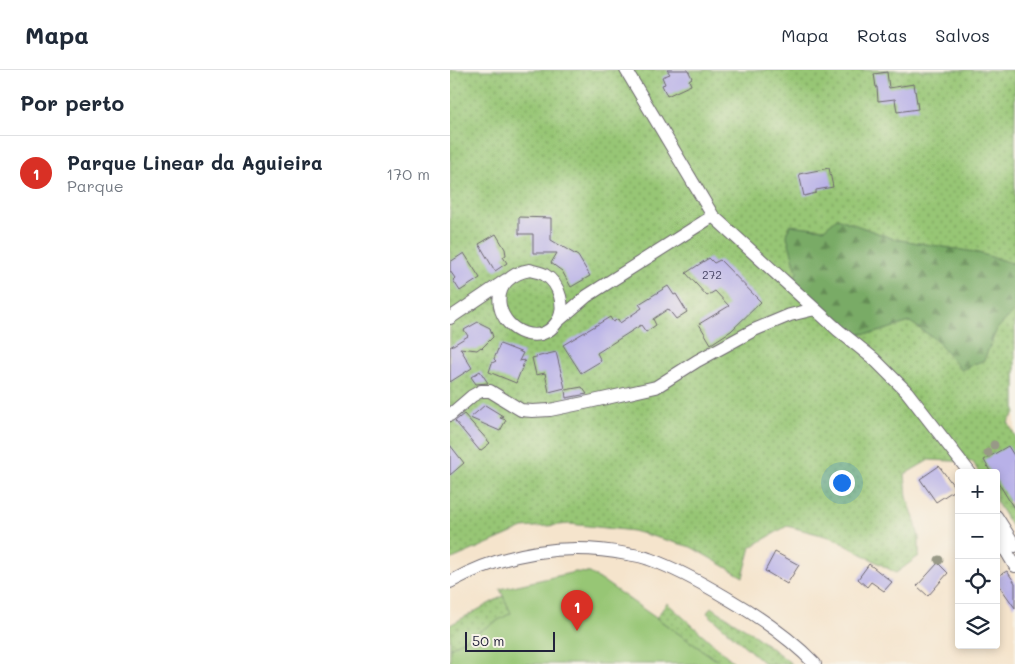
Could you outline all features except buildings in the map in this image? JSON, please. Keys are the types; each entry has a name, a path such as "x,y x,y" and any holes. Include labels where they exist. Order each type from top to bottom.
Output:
{"street":[{"path":"626,70 713,216 815,309 874,359 907,392 966,469"},
{"path":"510,277 500,294 499,304 502,312 513,329 532,335 551,329 587,296 713,216"},
{"path":"450,318 510,277 530,270 543,273 550,278 560,293 561,313 558,322"},
{"path":"560,293 572,297 587,296"},
{"path":"476,301 502,312"},
{"path":"450,416 472,396 481,391 490,391 521,410 532,411 589,402 656,387 697,361 754,330 790,315 815,309"},
{"path":"1000,522 1015,546"},
{"path":"1000,541 1015,566"},
{"path":"450,582 478,569 516,556 547,550 578,548 611,551 647,558 692,577 739,604 815,664"}],"green space":[{"path":"450,70 1015,70 1015,413 1008,422 1015,436 1015,484 1008,502 1015,515 1015,532 1000,508 1000,469 977,469 973,462 929,460 905,474 907,497 919,538 919,556 896,573 833,538 787,526 751,547 743,577 691,547 633,531 570,524 523,528 450,560"},
{"path":"837,218 894,239 975,252 1015,264 1015,310 997,329 984,360 961,370 935,339 910,322 875,333 857,334 790,286 797,272 787,236 789,225 824,229"},
{"path":"575,572 590,573 606,583 722,664 450,664 450,648 511,613 500,589"},
{"path":"503,596 512,613 450,648 450,625"},
{"path":"667,603 736,664 722,664 656,618"},
{"path":"711,607 749,631 792,664 765,664 707,613"}],"place":[{"name":"Parque Linear da Aguieira","path":"577,631"}]}
